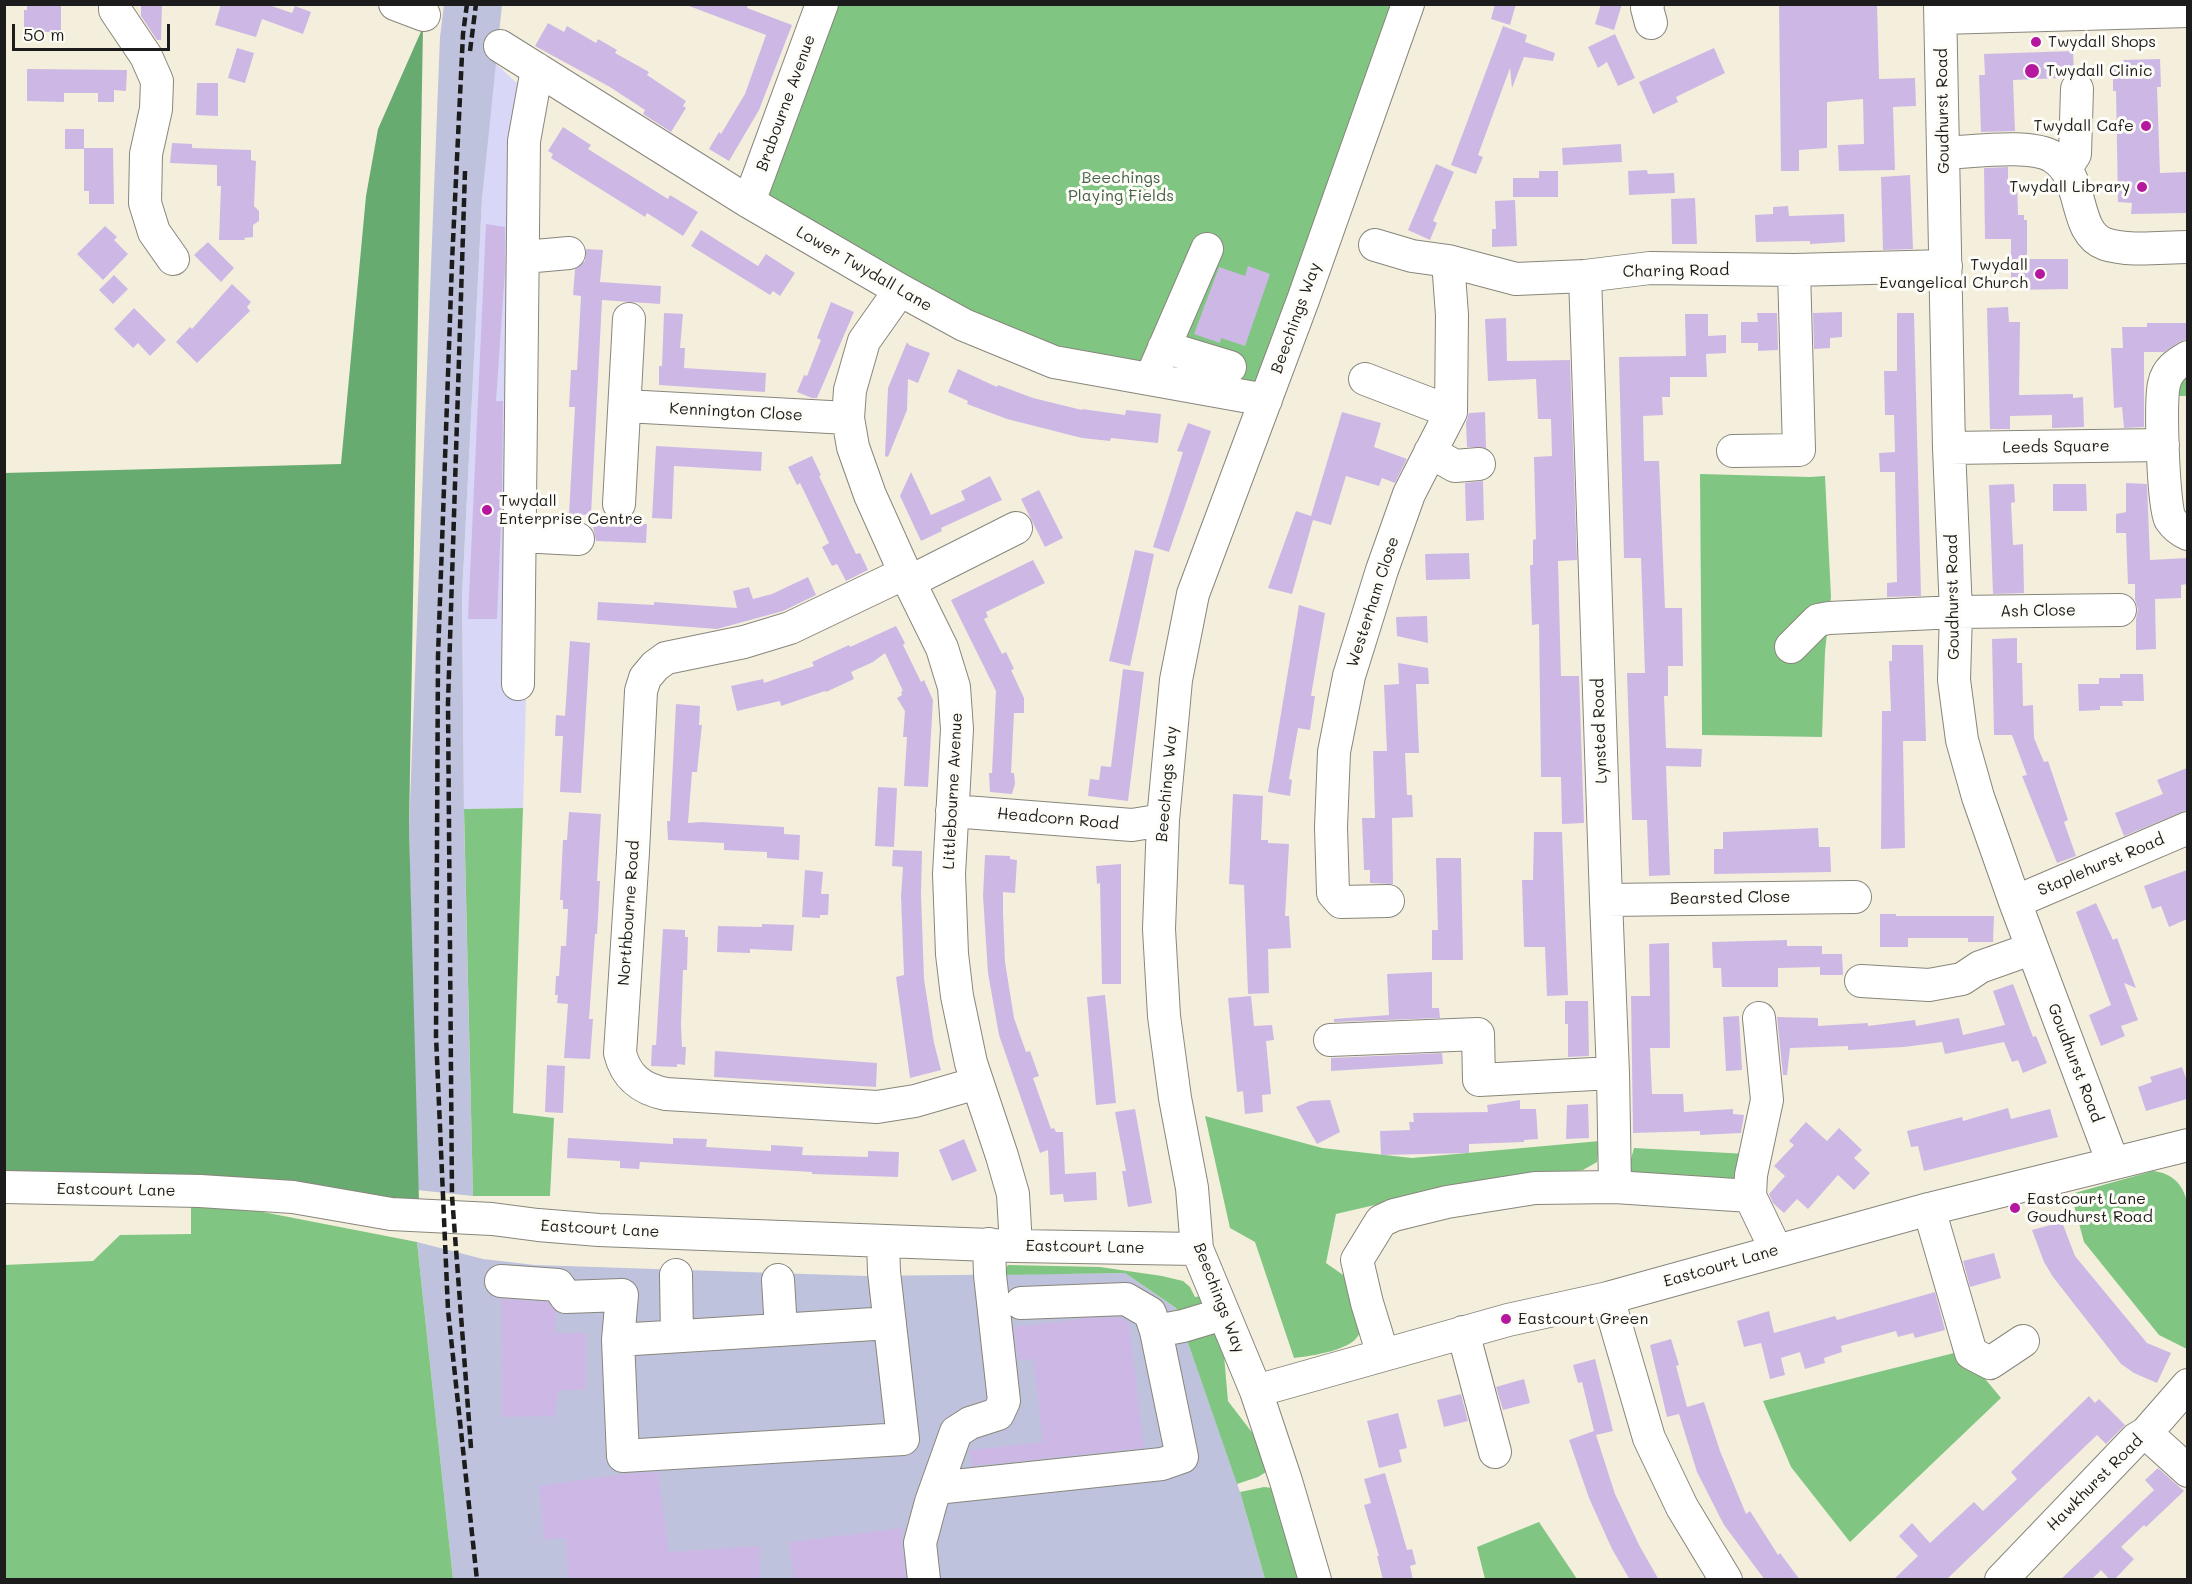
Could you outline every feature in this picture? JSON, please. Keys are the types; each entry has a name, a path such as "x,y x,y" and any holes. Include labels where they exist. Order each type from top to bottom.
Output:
{"street":[{"path":"115,4 115,9 146,56 157,81 156,109 146,153 145,203 154,232 173,259"},
{"path":"395,4 424,15"},
{"name":"Brabourne Avenue","path":"749,202 822,4"},
{"name":"Beechings Way","path":"1316,1580 1256,1391 1197,1249 1192,1188 1175,1098 1164,1016 1159,929 1163,820 1176,680 1193,594 1266,400 1408,4"},
{"path":"1941,11 2187,11"},
{"name":"Goudhurst Road","path":"1941,11 1949,448 1956,612 1954,680 1962,740 1977,797 2031,949 2113,1163"},
{"name":"Lower Twydall Lane","path":"500,46 749,202 964,325 1054,362 1266,400"},
{"path":"518,684 524,141 537,69"},
{"path":"2066,168 2075,154 2077,89"},
{"path":"1945,153 2034,149 2054,157 2066,168 2077,189 2086,229 2103,243 2121,248 2187,247"},
{"name":"Charing Road","path":"1375,245 1412,256 1448,261 1516,279 1585,276 1650,268 1794,270 1946,266"},
{"path":"1150,378 1207,249"},
{"path":"524,257 569,253"},
{"name":"Westerham Close","path":"1388,901 1341,903 1333,893 1331,827 1334,752 1349,676 1382,570 1409,494 1452,412 1452,315 1448,261"},
{"path":"1733,451 1799,450 1794,270"},
{"name":"Lynsted Road","path":"1585,276 1615,1187"},
{"name":"Littlebourne Avenue","path":"900,290 864,341 850,390 848,418 853,447 870,495 942,648 954,687 958,721 949,874 952,954 964,1030 977,1083 1013,1194 1003,1245 990,1275 1004,1401 998,1414 970,1423 956,1432 920,1543 924,1580"},
{"path":"619,504 629,319"},
{"path":"1164,347 1230,367"},
{"path":"2187,357 2171,367 2164,383 2163,445 2166,497 2170,518 2181,531 2187,534"},
{"path":"1365,379 1452,412"},
{"name":"Kennington Close","path":"625,406 848,418"},
{"name":"Leeds Square","path":"1949,448 2163,445"},
{"path":"1430,452 1455,466 1479,464"},
{"name":"Northbourne Road","path":"977,1083 915,1101 877,1107 666,1094 647,1090 635,1082 620,1053 641,691 645,678 655,666 668,657 727,646 773,634 1016,528"},
{"path":"520,536 578,539"},
{"name":"Ash Close","path":"1791,647 1818,620 1956,612 2120,610"},
{"name":"Headcorn Road","path":"952,811 1132,825 1163,820"},
{"name":"Staplehurst Road","path":"2015,902 2187,828"},
{"name":"Bearsted Close","path":"1606,900 1855,897"},
{"path":"1861,981 1929,985 1962,979 1980,967 2031,949"},
{"path":"1759,1018 1777,1088 1767,1100 1751,1175 1750,1196 1776,1250"},
{"path":"1330,1040 1478,1034 1479,1080 1613,1073"},
{"name":"Eastcourt Lane","path":"1256,1391 1463,1332 1608,1298 1929,1209 2113,1163 2186,1151"},
{"path":"1383,1355 1366,1303 1357,1260 1381,1221 1394,1215 1447,1202 1535,1188 1615,1187 1750,1196"},
{"name":"Eastcourt Lane","path":"4,1188 200,1191 293,1197 391,1214 483,1218 553,1227 883,1242 1197,1249"},
{"path":"1929,1209 1971,1353 1990,1363 2023,1341"},
{"path":"501,1281 558,1285 566,1297 622,1295 618,1340 623,1456 903,1439 884,1272 883,1242"},
{"path":"676,1275 677,1336"},
{"path":"778,1280 781,1330"},
{"path":"1608,1298 1649,1438 1682,1507 1726,1580"},
{"path":"936,1488 1161,1464 1182,1457 1156,1331 1150,1313 1126,1299 1021,1303"},
{"path":"1156,1331 1223,1314"},
{"path":"618,1340 890,1323"},
{"path":"1463,1332 1474,1366 1495,1452"},
{"name":"Hawkhurst Road","path":"2013,1575 2136,1439 2146,1433 2187,1385"},
{"path":"2146,1433 2187,1470"}],"shaded area":[{"path":"444,5 502,5 482,199 462,596 464,815 473,1196 417,1190 409,827 440,37"},
{"path":"495,63 542,106 523,808 464,809 462,596 482,199"},
{"path":"417,1242 483,1259 535,1265 866,1276 1125,1273 1176,1308 1240,1492 1265,1579 453,1579"}],"green space":[{"name":"Beechings Playing Fields","path":"822,5 1408,5 1266,400 1054,362 749,202"},
{"path":"423,27 409,827 419,1202 5,1178 4,473 341,464 366,196 378,129"},
{"path":"2187,371 2187,396 2173,396"},
{"path":"1700,474 1825,476 1831,597 1825,652 1822,737 1702,735"},
{"path":"523,808 513,1113 554,1118 550,1196 473,1196 464,809"},
{"path":"1205,1116 1322,1148 1412,1158 1600,1141 1597,1162 1583,1170 1452,1187 1336,1214 1326,1263 1346,1277 1360,1331 1357,1338 1342,1347 1322,1354 1294,1358 1255,1242 1230,1228"},
{"path":"1634,1148 1748,1154 1743,1190 1626,1177"},
{"path":"2153,1171 2166,1174 2176,1180 2187,1202 2187,1349 2159,1335 2084,1242 2071,1194"},
{"path":"191,1198 417,1242 453,1579 5,1579 4,1265 93,1261 120,1235 191,1234"},
{"path":"1008,1265 1100,1267 1162,1276 1183,1281 1190,1287 1195,1297 1201,1296 1206,1307 1179,1316 1176,1308 1125,1273 1001,1275"},
{"path":"1215,1328 1224,1355 1228,1401 1257,1439 1266,1472 1237,1484 1186,1337"},
{"path":"1962,1351 2001,1398 1850,1542 1791,1467 1763,1401"},
{"path":"1264,1487 1274,1488 1304,1579 1265,1579 1240,1492"},
{"path":"1539,1522 1577,1579 1485,1579 1477,1547"}],"building":[{"path":"27,4 61,4 61,32 24,32 24,10 27,10"},
{"path":"141,4 162,4 161,40 157,40 141,16"},
{"path":"221,4 266,4 292,13 295,6 311,12 303,34 262,19 256,37 215,25"},
{"path":"689,4 748,4 747,8 792,25 759,110 729,161 709,149 719,132 721,134 745,94 766,35 689,6"},
{"path":"1495,4 1516,4 1510,25 1491,19"},
{"path":"1601,4 1622,4 1614,30 1595,24"},
{"path":"1779,4 1877,4 1879,79 1915,78 1916,106 1893,107 1895,170 1839,171 1838,145 1864,144 1863,99 1827,102 1827,148 1799,150 1799,171 1781,171"},
{"path":"548,23 564,32 567,26 596,43 598,39 617,50 615,53 649,72 647,75 686,101 683,106 686,108 671,132 643,114 645,110 610,87 535,46"},
{"path":"1503,26 1527,35 1525,42 1555,53 1553,61 1524,57 1512,88 1510,68 1478,155 1483,157 1476,174 1451,165"},
{"path":"1615,34 1635,78 1618,86 1607,62 1598,68 1588,47"},
{"path":"237,48 254,53 245,83 228,78"},
{"path":"1714,48 1725,73 1676,97 1678,102 1653,114 1639,82"},
{"path":"2073,51 2074,72 2063,78 2013,80 2015,131 1981,132 1979,75 1985,75 1984,54"},
{"path":"2160,59 2161,87 2157,87 2160,173 2187,172 2187,213 2131,214 2132,203 2118,202 2116,91 2113,91 2113,67 2124,65 2123,60"},
{"path":"27,69 127,70 126,91 114,90 114,102 98,102 98,93 64,93 64,102 27,101"},
{"path":"197,83 218,83 218,116 196,115"},
{"path":"563,127 591,145 588,149 668,199 670,195 698,212 683,236 647,213 645,217 551,158 553,154 548,151"},
{"path":"65,129 84,129 84,148 113,148 114,204 89,204 89,191 84,191 84,149 65,149"},
{"path":"172,143 192,144 192,148 251,150 251,160 256,161 254,206 259,211 259,221 253,225 253,237 244,238 245,240 219,240 221,186 217,186 217,165 170,163"},
{"path":"1621,144 1622,162 1563,165 1562,148"},
{"path":"1436,164 1454,172 1433,221 1437,223 1430,240 1408,230"},
{"path":"2008,167 2008,179 2017,179 2018,215 2024,215 2024,220 2027,220 2027,259 2068,259 2068,289 2011,290 2011,239 1985,239 1984,168"},
{"path":"1647,170 1648,174 1674,173 1675,193 1629,195 1628,171"},
{"path":"1539,171 1558,171 1558,197 1513,197 1513,178 1539,178"},
{"path":"1910,175 1913,249 1883,250 1881,177"},
{"path":"1695,198 1697,244 1672,244 1671,199"},
{"path":"1515,200 1517,246 1492,247 1492,229 1496,229 1495,201"},
{"path":"1788,206 1789,216 1844,214 1845,242 1810,244 1810,241 1756,242 1755,215 1773,214 1773,207"},
{"name":"Twydall Enterprise Centre","path":"486,224 505,227 505,270 496,401 503,401 497,619 468,619"},
{"path":"105,226 117,237 114,240 128,254 103,280 77,254"},
{"path":"701,230 758,266 766,254 795,273 780,296 773,291 770,295 691,246"},
{"path":"208,242 234,268 221,282 194,255"},
{"path":"586,249 603,250 600,282 661,286 660,304 602,300 591,515 569,514 575,407 569,407 571,370 577,370 581,296 573,295 575,269 585,261"},
{"path":"1248,266 1270,274 1245,346 1221,338 1220,343 1194,334 1219,267 1245,276"},
{"path":"114,275 128,289 113,304 99,290"},
{"path":"232,284 251,302 247,307 250,311 197,363 176,342 190,327 192,329"},
{"path":"831,302 854,312 817,398 812,398 797,392 804,375 807,376 821,340 817,338"},
{"path":"2008,307 2009,322 2020,322 2019,395 2073,394 2073,398 2083,397 2084,427 2052,428 2052,415 2010,416 2010,429 1990,429 1987,308"},
{"path":"134,308 166,340 150,356 138,343 133,348 114,329"},
{"path":"1842,312 1842,337 1830,338 1830,348 1814,349 1813,313"},
{"path":"664,313 683,314 680,348 685,348 684,368 766,373 765,392 659,385"},
{"path":"1757,313 1777,313 1778,350 1758,351 1758,343 1741,343 1741,322 1758,322"},
{"path":"1897,313 1914,313 1921,596 1887,597 1887,583 1897,582 1895,472 1880,472 1879,453 1895,452 1894,415 1885,415 1884,371 1897,371"},
{"path":"1685,314 1708,314 1708,336 1726,335 1726,353 1706,354 1707,377 1670,377 1670,397 1662,397 1663,415 1643,416 1644,461 1659,461 1665,608 1682,608 1683,666 1668,666 1668,696 1664,696 1666,748 1702,749 1701,767 1666,766 1670,875 1649,876 1647,820 1632,820 1627,673 1645,673 1641,558 1624,558 1619,357 1686,356"},
{"path":"1506,318 1507,361 1570,360 1577,560 1558,561 1561,676 1579,676 1584,823 1562,824 1561,777 1541,777 1539,624 1532,625 1530,565 1533,565 1533,540 1536,539 1534,457 1552,456 1551,419 1538,419 1536,379 1488,381 1485,319"},
{"path":"2147,323 2187,323 2187,339 2164,352 2144,352 2144,427 2124,428 2122,407 2114,408 2111,348 2123,348 2122,327 2147,327"},
{"path":"907,342 909,345 930,353 918,383 908,379 907,410 888,457 885,456 888,388"},
{"path":"958,369 997,387 998,385 1033,398 1082,410 1125,415 1126,410 1161,414 1158,443 1111,438 1110,441 1082,438 1007,419 967,404 968,401 948,392"},
{"path":"1342,412 1381,423 1374,447 1407,459 1395,483 1382,478 1379,486 1346,476 1331,525 1313,520 1292,594 1268,588 1296,511 1311,516"},
{"path":"1485,412 1486,448 1467,447 1466,423 1469,413"},
{"path":"1188,423 1211,431 1169,552 1153,547 1183,452 1177,451"},
{"path":"656,446 762,452 761,471 674,466 672,519 652,518"},
{"path":"812,456 821,475 819,476 856,554 860,553 868,570 846,581 837,564 832,566 822,547 829,543 800,483 797,485 788,467"},
{"path":"911,472 931,515 965,500 961,491 990,476 1002,500 941,528 942,531 921,541 900,496"},
{"path":"1483,481 1484,520 1466,521 1465,483"},
{"path":"2126,483 2147,484 2150,560 2187,558 2187,584 2181,585 2181,598 2155,599 2156,649 2136,650 2138,609 2135,600 2135,584 2128,584 2126,533 2116,533 2116,514 2126,512"},
{"path":"2014,484 2015,502 2011,503 2013,545 2023,544 2024,593 1993,594 1989,485"},
{"path":"2053,484 2086,484 2087,511 2053,511"},
{"path":"1039,490 1063,538 1045,547 1021,499"},
{"path":"592,522 647,524 646,543 596,541"},
{"path":"1135,550 1154,554 1130,666 1109,661"},
{"path":"1469,553 1470,579 1426,580 1425,554"},
{"path":"1033,560 1045,583 986,612 988,617 984,619 1002,654 1006,652 1014,669 1011,670 1024,698 1024,713 1014,713 1011,773 1014,773 1015,784 1012,794 990,792 989,773 992,773 996,691 951,600"},
{"path":"808,577 816,595 783,611 717,629 597,620 598,602 654,605 654,602 737,608 733,591 749,587 753,599 772,594"},
{"path":"1299,605 1325,613 1311,696 1315,696 1310,730 1298,728 1289,779 1292,780 1290,796 1268,792"},
{"path":"1427,616 1428,643 1397,636 1396,617"},
{"path":"896,626 921,682 924,680 933,700 928,787 904,786 907,737 903,737 905,711 897,698 902,695 903,691 885,653 873,662 851,672 854,679 826,692 781,706 780,701 737,711 731,686 763,679 764,683 814,666 812,662"},
{"path":"2017,638 2017,663 2022,663 2023,706 2033,705 2034,738 2044,762 2048,761 2068,820 2064,822 2076,856 2057,863 2022,776 2027,775 2012,735 1994,735 1992,639"},
{"path":"570,641 590,643 581,793 560,792 563,736 555,736 556,715 565,716"},
{"path":"1892,645 1923,645 1926,741 1903,741 1905,848 1881,849 1882,711 1891,711 1889,661 1892,661"},
{"path":"1398,663 1428,668 1429,684 1416,684 1419,753 1405,753 1407,795 1412,795 1413,817 1392,818 1393,884 1370,883 1370,870 1364,870 1362,818 1375,818 1373,751 1387,751 1384,685 1399,684"},
{"path":"1123,669 1144,672 1128,801 1088,796 1090,779 1099,780 1101,766 1111,767"},
{"path":"2120,674 2143,674 2144,701 2122,701 2123,706 2100,706 2100,710 2079,711 2078,684 2099,684 2099,678 2120,678"},
{"path":"676,704 700,706 699,725 702,725 697,772 692,772 688,823 784,827 784,834 800,835 799,860 767,858 767,852 724,850 724,843 668,840 667,821 670,821"},
{"path":"2187,768 2187,810 2124,836 2115,813 2163,794 2157,780"},
{"path":"878,787 897,788 894,847 875,846"},
{"path":"1233,794 1263,796 1261,840 1268,840 1268,843 1289,844 1285,916 1289,916 1291,948 1268,949 1269,993 1248,994 1244,885 1229,884"},
{"path":"569,812 601,814 597,934 595,934 589,1019 593,1019 590,1059 564,1058 568,1004 557,1003 558,995 555,995 561,946 566,946 568,909 563,909 563,900 560,900 563,840 567,840"},
{"path":"1818,828 1819,847 1830,847 1831,872 1714,874 1714,849 1723,849 1723,832"},
{"path":"1534,832 1562,832 1568,995 1547,996 1545,947 1524,947 1522,880 1533,880"},
{"path":"893,850 922,851 924,979 934,1043 941,1070 910,1078 896,977 904,975 901,896 903,867 892,866"},
{"path":"985,855 1010,856 1010,859 1017,860 1015,893 1003,892 1005,962 1014,1018 1026,1052 1030,1051 1039,1076 1033,1078 1051,1129 1063,1132 1065,1174 1096,1172 1097,1200 1064,1202 1063,1194 1050,1195 1048,1150 1040,1153 999,1035 988,973 983,896"},
{"path":"1436,858 1461,858 1463,960 1432,960 1432,930 1438,930"},
{"path":"1121,864 1121,984 1102,984 1100,883 1097,884 1096,866"},
{"path":"805,870 823,872 821,894 829,894 828,915 820,915 820,918 802,917"},
{"path":"2187,870 2187,919 2169,927 2161,906 2152,909 2144,886"},
{"path":"2096,903 2113,940 2117,938 2136,988 2124,983 2138,1020 2121,1026 2125,1036 2101,1046 2089,1015 2111,1005 2076,912"},
{"path":"1880,914 1994,916 1993,942 1968,942 1968,938 1908,938 1908,947 1880,947"},
{"path":"762,924 794,925 792,951 750,949 750,953 717,952 718,926 762,927"},
{"path":"663,929 685,930 685,937 688,937 687,970 683,970 681,1025 682,1047 686,1047 685,1065 677,1064 677,1067 651,1066 652,1045 656,1045"},
{"path":"1787,940 1787,946 1822,946 1822,954 1842,954 1843,975 1820,975 1820,967 1778,968 1778,987 1722,987 1721,968 1713,968 1712,942"},
{"path":"1669,943 1670,1048 1650,1048 1652,1094 1683,1094 1684,1112 1733,1109 1733,1114 1744,1115 1741,1133 1700,1135 1700,1131 1633,1133 1631,996 1650,996 1649,944"},
{"path":"1432,972 1432,1008 1439,1008 1440,1018 1334,1022 1334,1019 1389,1015 1387,974"},
{"path":"2013,984 2033,1037 2036,1036 2047,1063 2023,1073 2018,1060 2012,1062 2004,1042 1945,1054 1942,1042 1848,1050 1848,1046 1790,1048 1787,1075 1783,1075 1777,1017 1818,1018 1818,1026 1868,1023 1868,1026 1915,1020 1916,1026 1959,1018 1963,1035 2005,1025 1993,991"},
{"path":"1105,995 1116,1103 1096,1105 1087,997"},
{"path":"1251,996 1254,1026 1272,1025 1274,1040 1266,1041 1271,1094 1262,1095 1263,1112 1245,1114 1243,1091 1237,1092 1228,998"},
{"path":"1565,1001 1588,1001 1589,1056 1568,1057"},
{"path":"1739,1016 1742,1070 1726,1071 1723,1017"},
{"path":"715,1051 877,1063 876,1087 714,1077"},
{"path":"1442,1053 1443,1064 1331,1071 1331,1058"},
{"path":"547,1065 565,1066 563,1113 545,1112"},
{"path":"2182,1067 2187,1081 2187,1099 2146,1111 2138,1087 2152,1082 2150,1077"},
{"path":"1330,1100 1340,1132 1317,1144 1296,1107 1310,1101"},
{"path":"1520,1100 1520,1109 1536,1109 1538,1139 1524,1140 1524,1142 1469,1144 1469,1153 1381,1155 1380,1131 1410,1130 1409,1122 1414,1122 1413,1113 1488,1112 1487,1105"},
{"path":"1588,1104 1589,1138 1566,1139 1567,1105"},
{"path":"2008,1108 2011,1119 2050,1109 2058,1137 1924,1171 1918,1146 1911,1147 1907,1131 1962,1117 1963,1121"},
{"path":"1135,1109 1152,1203 1128,1207 1122,1171 1126,1171 1115,1112"},
{"path":"1806,1122 1827,1141 1839,1128 1862,1150 1854,1158 1870,1173 1854,1190 1838,1175 1808,1209 1797,1199 1784,1213 1773,1203 1769,1194 1785,1176 1774,1166 1794,1145 1789,1141"},
{"path":"568,1138 673,1144 673,1138 707,1139 706,1147 771,1151 771,1145 803,1147 802,1155 868,1157 868,1151 899,1152 898,1177 812,1174 812,1172 640,1162 639,1169 620,1168 620,1161 567,1158"},
{"path":"964,1139 977,1171 952,1181 939,1150"},
{"path":"2062,1222 2075,1256 2147,1343 2171,1353 2157,1383 2134,1373 2121,1364 2053,1277 2044,1262 2032,1230"},
{"path":"1994,1253 2001,1278 1970,1287 1963,1261"},
{"path":"1935,1292 1945,1330 1915,1338 1913,1333 1898,1337 1896,1331 1841,1346 1842,1352 1824,1358 1825,1363 1805,1369 1800,1352 1781,1358 1785,1375 1770,1379 1761,1343 1744,1347 1737,1321 1769,1311 1774,1333 1835,1316 1837,1320"},
{"path":"501,1299 548,1302 556,1311 555,1333 586,1333 586,1389 558,1391 555,1416 502,1417"},
{"path":"1121,1317 1129,1322 1144,1448 972,1466 970,1450 1043,1442 1033,1359 1018,1360 1014,1327 1088,1318"},
{"path":"1671,1339 1679,1365 1676,1366 1687,1407 1704,1402 1720,1451 1746,1514 1750,1511 1778,1555 1780,1553 1800,1580 1765,1580 1724,1525 1697,1472 1679,1414 1667,1417 1650,1345"},
{"path":"1595,1359 1613,1431 1596,1435 1615,1494 1639,1545 1659,1580 1630,1580 1612,1549 1589,1498 1569,1440 1594,1431 1582,1382 1578,1383 1573,1365"},
{"path":"1524,1379 1530,1403 1503,1410 1496,1387"},
{"path":"1461,1394 1468,1421 1444,1427 1437,1400"},
{"path":"2089,1396 2095,1403 2099,1399 2125,1425 2106,1444 2097,1435 1946,1580 1893,1580 1918,1556 1899,1536 1912,1523 1930,1543 1974,1502 1983,1511 2017,1479 2011,1472"},
{"path":"1398,1413 1407,1448 1399,1450 1402,1462 1379,1468 1367,1421"},
{"path":"2158,1468 2184,1491 2121,1547 2134,1559 2114,1580 2110,1580 2101,1570 2091,1580 2060,1580 2154,1490 2145,1480"},
{"path":"658,1472 669,1552 759,1546 760,1580 568,1580 566,1538 544,1540 539,1486 625,1474"},
{"path":"1385,1473 1407,1550 1412,1549 1416,1564 1410,1566 1413,1580 1383,1580 1377,1556 1379,1556 1364,1505 1371,1503 1364,1479"},
{"path":"903,1528 902,1545 906,1578 794,1580 789,1542"}],"railway":[{"path":"467,4 463,34 452,262 438,656 436,1036 448,1310 477,1580"},
{"path":"470,51 476,4"},
{"path":"465,171 448,703 452,1196 471,1448"}],"place":[{"name":"Twydall Shops","path":"2036,42"},
{"name":"Twydall Clinic","path":"2032,71"},
{"name":"Twydall Cafe","path":"2146,126"},
{"name":"Twydall Library","path":"2142,187"},
{"name":"Twydall Evangelical Church","path":"2040,274"},
{"name":"Twydall Enterprise Centre","path":"487,510"},
{"name":"Eastcourt Lane Goudhurst Road","path":"2015,1208"},
{"name":"Eastcourt Green","path":"1506,1319"}]}
